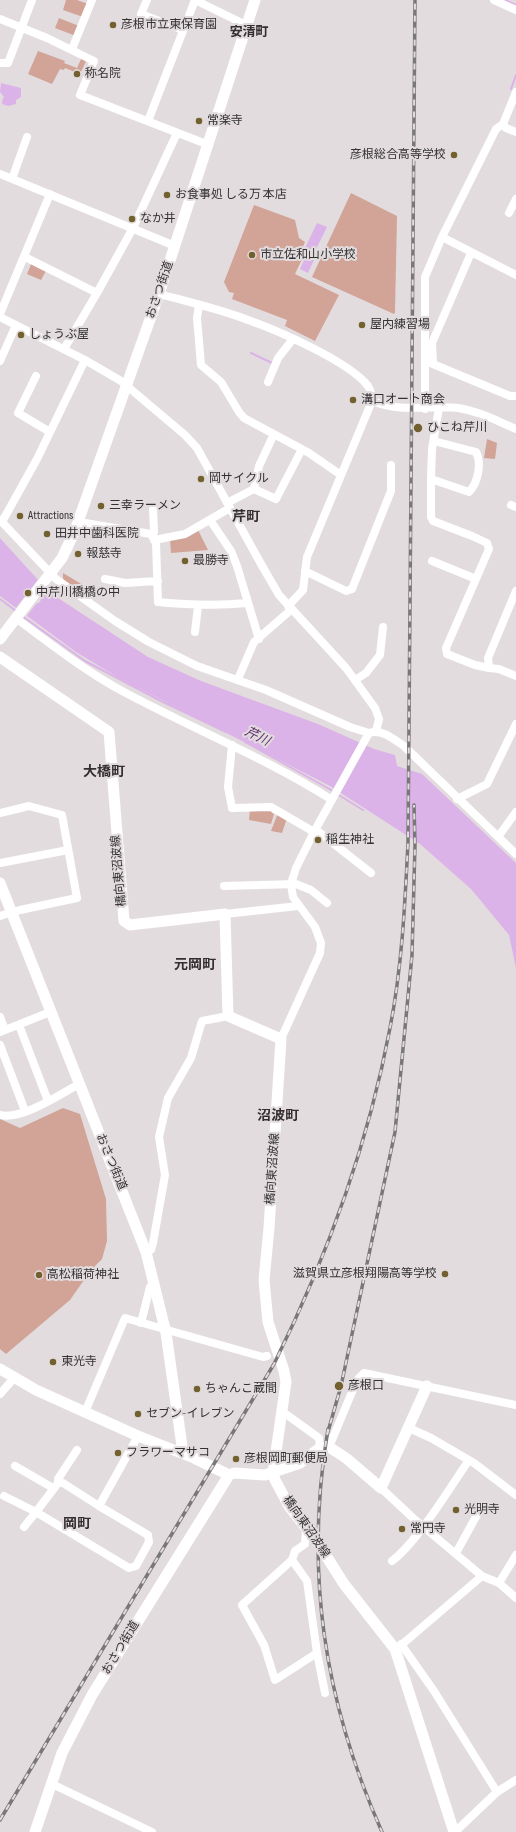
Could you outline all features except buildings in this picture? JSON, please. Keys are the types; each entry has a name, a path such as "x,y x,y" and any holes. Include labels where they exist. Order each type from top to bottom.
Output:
{"street":[{"path":"0,63 8,63 32,0"},
{"path":"72,49 92,0"},
{"path":"147,0 142,14 184,30"},
{"path":"148,121 195,0 248,26"},
{"name":"おさつ街道","path":"0,639 19,620 49,576 67,548 78,522 159,294 256,0"},
{"path":"494,0 516,10"},
{"path":"0,19 72,49 94,61 80,96 209,145"},
{"path":"429,362 425,277 442,237 496,129 503,124 516,92"},
{"path":"503,124 506,128 516,132"},
{"path":"64,349 133,228 177,133"},
{"path":"12,179 27,136"},
{"path":"0,174 175,246"},
{"path":"50,194 0,316 85,360 127,385 197,448 261,564 290,608 355,680 378,713 378,719 370,734 314,830 296,868 291,884 293,897 298,906 315,927 321,943 320,953 281,1039 228,1016 202,1020 191,1058 168,1098 159,1137 165,1175 153,1243 150,1250 146,1252"},
{"path":"509,213 516,199"},
{"path":"442,237 471,253 516,274"},
{"path":"425,409 432,343 471,253"},
{"path":"24,257 97,293"},
{"path":"159,294 249,320 294,339 354,373 368,387 372,401 307,556 303,590 290,608 259,639 254,642 238,679"},
{"path":"199,305 197,318 201,365 221,382 236,408 244,418 302,449 341,474"},
{"path":"0,361 16,325"},
{"path":"268,382 278,358 294,339"},
{"path":"85,360 50,432 1,521 49,576 149,642 197,666 238,679 370,734 390,737 404,746 457,799 516,854"},
{"path":"429,362 453,374 503,394 516,396"},
{"path":"36,376 18,413 50,432"},
{"path":"372,401 383,405 396,407 469,410 516,429"},
{"path":"439,408 432,449 431,517 433,521 487,543 489,549 446,648 448,654 475,665 499,669 516,676"},
{"path":"78,522 153,538 185,534 210,520 228,506 254,490 258,466 274,434"},
{"path":"431,479 469,492 474,486 480,458 476,452 434,442"},
{"path":"254,490 276,499 302,449"},
{"path":"305,571 346,591 352,589 390,492 391,465"},
{"path":"153,509 153,538 158,581 158,602 198,606 222,606 247,603"},
{"path":"210,520 231,551 241,578 247,603 259,639"},
{"path":"432,561 476,579"},
{"path":"105,579 125,583 158,581"},
{"path":"488,668 488,658 516,591"},
{"path":"195,632 198,606"},
{"path":"19,620 74,661 123,691 333,797"},
{"path":"355,680 366,673 381,652 383,627"},
{"name":"橋向東沼波線","path":"0,657 109,732 124,921 130,925 225,914"},
{"path":"457,799 487,784 516,724"},
{"path":"232,745 228,787 232,808 271,807 314,830 371,873"},
{"path":"0,813 29,806 62,816 77,898 0,916"},
{"path":"498,836 516,812"},
{"path":"0,862 68,850"},
{"name":"おさつ街道","path":"0,883 78,1084 127,1199 146,1252 156,1285 165,1331 183,1453"},
{"path":"224,886 291,884 302,886 327,903"},
{"path":"228,1016 225,914 298,906"},
{"path":"0,1017 3,1031 50,1012"},
{"path":"19,1025 48,1101"},
{"name":"橋向東沼波線","path":"281,1039 269,1228 264,1280 268,1322 284,1371 286,1382 273,1473 289,1506 318,1543 344,1584 398,1647 454,1832"},
{"path":"0,1045 25,1111"},
{"path":"0,1115 16,1116 48,1101 78,1084"},
{"path":"141,1323 150,1287 156,1285"},
{"path":"85,1412 125,1318 165,1331 172,1331 263,1357 267,1356"},
{"path":"0,1369 14,1378 85,1412 138,1436 183,1453 228,1475 234,1473 265,1475 273,1473 300,1463 325,1447 361,1375 370,1374 516,1404"},
{"path":"0,1394 14,1378"},
{"path":"381,1488 427,1386"},
{"path":"282,1412 319,1438 325,1447 346,1458 482,1576 499,1583 516,1598"},
{"path":"409,1428 431,1438 469,1460 516,1495"},
{"path":"99,1506 138,1436"},
{"path":"24,1527 55,1486 77,1450"},
{"path":"392,1561 400,1555 423,1525 469,1460"},
{"path":"4,1496 36,1512 129,1568 136,1566 150,1542 148,1535 63,1483 55,1486 15,1466"},
{"name":"おさつ街道","path":"35,1832 50,1783 62,1753 92,1695 228,1475"},
{"path":"456,1553 478,1513"},
{"path":"306,1529 305,1544 295,1551 292,1560 242,1605 264,1645 275,1680 317,1653"},
{"path":"499,1583 516,1555"},
{"path":"292,1560 307,1581 317,1653 325,1693"},
{"path":"482,1576 398,1647 434,1691 481,1770 497,1792"},
{"path":"50,1783 152,1832"},
{"path":"454,1832 497,1792 515,1784"}],"shaded area":[{"path":"66,0 77,0 88,4 83,17 63,10"},
{"path":"59,18 79,26 76,36 55,28"},
{"path":"38,51 65,61 64,63 77,68 82,57 87,59 80,74 65,68 64,70 60,69 52,84 28,74"},
{"name":"彦根総合高等学校","path":"351,193 397,216 394,314 312,277"},
{"path":"254,205 295,220 299,238 305,242 300,253 304,255 295,274 339,295 315,341 285,326 287,320 232,299 234,293 229,292 224,282"},
{"path":"32,262 47,269 41,280 27,274"},
{"path":"487,439 497,443 495,459 484,458"},
{"path":"198,530 208,550 171,553 170,539"},
{"path":"63,573 88,588 83,595 63,579"},
{"path":"250,809 271,809 272,813 274,814 271,824 249,820"},
{"path":"278,813 287,818 282,833 271,831"},
{"path":"63,1108 80,1114 106,1199 107,1241 102,1259 91,1270 70,1300 6,1354 0,1349 0,1119 20,1128"}],"water":[{"path":"1,83 21,88 21,97 16,100 16,104 8,106 2,104 4,97 0,92"},
{"path":"317,223 327,227 314,253 305,248"},
{"path":"306,256 314,260 308,273 300,269"},
{"name":"芹川","path":"0,538 49,592 148,657 201,681 318,724 374,749 395,755 397,766 422,774 516,863 516,968 509,935 471,889 420,844 330,786 119,678 76,652 0,596"}],"pier":[{"path":"39,578 49,588 40,602 36,604 26,617 15,609 25,596 26,592 30,590"}],"waterway":[{"path":"505,0 516,5"},
{"path":"511,89 516,75"},
{"path":"251,353 272,363"},
{"path":"0,599 16,611"},
{"path":"22,616 85,661 161,701 226,732"},
{"name":"芹川","path":"245,742 333,791"},
{"path":"337,794 363,810"}],"railway":[{"path":"0,1820 274,1364 311,1283 344,1200 358,1158 381,1072 394,1005 400,959 408,842 415,0"},
{"path":"327,1435 341,1386 395,1132 412,955 415,845 414,805"},
{"path":"328,1429 321,1482 318,1533 319,1584 324,1635 333,1684 346,1734 362,1783 382,1832"}],"place":[{"name":"彦根市立東保育園","path":"113,25"},
{"name":"称名院","path":"77,74"},
{"name":"常楽寺","path":"199,121"},
{"name":"彦根総合高等学校","path":"454,155"},
{"name":"お食事処 しる万 本店","path":"167,195"},
{"name":"なか井","path":"132,219"},
{"name":"市立佐和山小学校","path":"252,255"},
{"name":"屋内練習場","path":"362,325"},
{"name":"しょうぶ屋","path":"21,335"},
{"name":"溝口オート商会","path":"353,400"},
{"name":"ひこね芹川","path":"418,428"},
{"name":"岡サイクル","path":"201,479"},
{"name":"三幸ラーメン","path":"101,506"},
{"name":"Attractions","path":"20,516"},
{"name":"田井中歯科医院","path":"47,534"},
{"name":"報慈寺","path":"78,554"},
{"name":"最勝寺","path":"185,561"},
{"name":"中芹川橋橋の中","path":"28,593"},
{"name":"稲生神社","path":"318,840"},
{"name":"滋賀県立彦根翔陽高等学校","path":"445,1274"},
{"name":"高松稲荷神社","path":"39,1275"},
{"name":"東光寺","path":"53,1362"},
{"name":"彦根口","path":"339,1386"},
{"name":"ちゃんこ蔵間","path":"197,1389"},
{"name":"セブン-イレブン","path":"138,1414"},
{"name":"フラワーマサコ","path":"118,1453"},
{"name":"彦根岡町郵便局","path":"236,1459"},
{"name":"光明寺","path":"456,1510"},
{"name":"常円寺","path":"402,1529"}],"district":[{"name":"安清町","path":"249,33"},
{"name":"芹町","path":"246,517"},
{"name":"大橋町","path":"104,772"},
{"name":"元岡町","path":"195,965"},
{"name":"沼波町","path":"278,1116"},
{"name":"岡町","path":"77,1524"}]}
